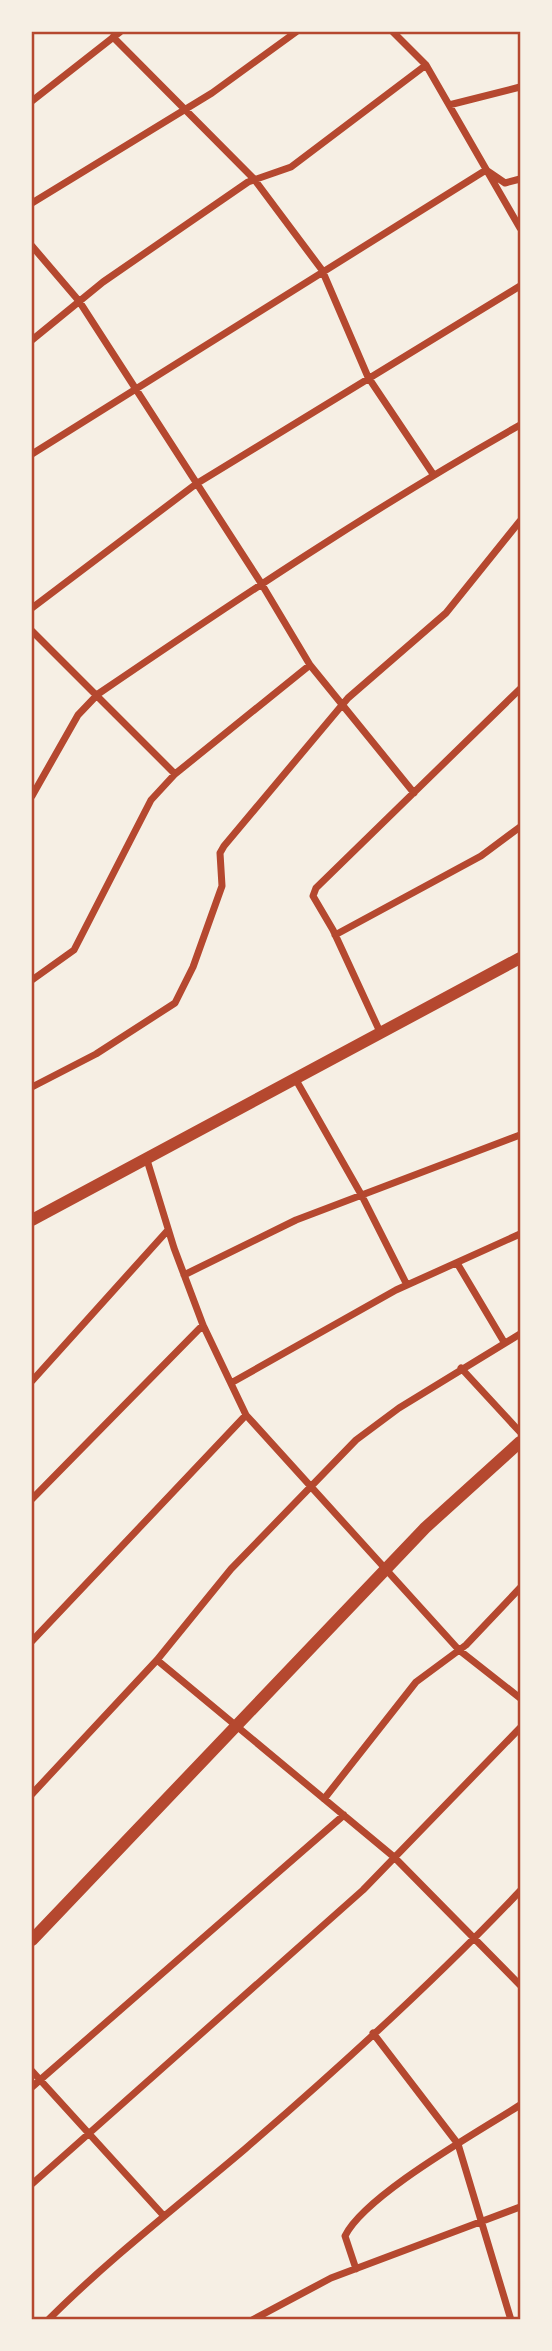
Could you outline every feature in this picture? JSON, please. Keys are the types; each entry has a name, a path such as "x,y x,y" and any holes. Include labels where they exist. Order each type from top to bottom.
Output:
{"street":[{"path":"32,101 120,32"},
{"path":"33,201 185,110 296,32"},
{"path":"393,32 426,65 520,228"},
{"path":"113,37 254,179 322,270 368,377 433,474"},
{"path":"32,340 79,301 254,179 291,167 426,65"},
{"path":"449,105 520,87"},
{"path":"486,170 505,183 520,179"},
{"path":"32,454 137,390 322,270 486,170"},
{"path":"32,246 79,301 261,583 310,665 344,703 414,793"},
{"path":"32,608 196,484 520,286"},
{"path":"32,796 78,715 98,694 261,583 433,474 520,425"},
{"path":"32,1087 96,1054 175,1003 193,967 222,886 220,852 224,846 344,703 446,613 520,521"},
{"path":"32,631 98,694 175,775"},
{"path":"32,980 74,950 151,800 175,775 310,665"},
{"path":"381,1035 335,935 313,896 316,888 520,689"},
{"path":"335,935 481,856 520,827"},
{"path":"32,1220 520,958"},
{"path":"296,1080 362,1196 407,1285"},
{"path":"184,1275 296,1220 520,1135"},
{"path":"147,1160 168,1230 203,1325 246,1415 459,1650 520,1698"},
{"path":"32,1381 168,1230"},
{"path":"230,1383 407,1285 520,1234"},
{"path":"457,1263 504,1342"},
{"path":"32,1499 203,1325"},
{"path":"32,1794 157,1660 231,1569 356,1440 461,1368 520,1334"},
{"path":"461,1368 520,1432"},
{"path":"32,1641 246,1415"},
{"path":"32,1940 425,1528 520,1442"},
{"path":"324,1799 416,1682 459,1650 520,1588"},
{"path":"157,1660 394,1857 520,1985"},
{"path":"32,2184 363,1889 520,1728"},
{"path":"32,2087 344,1815"},
{"path":"48,2319 163,2215 244,2149 373,2033 476,1938 520,1891"},
{"path":"373,2033 458,2144 511,2319"},
{"path":"32,2071 163,2215"},
{"path":"356,2269 345,2236 353,2220 458,2144 520,2105"},
{"path":"251,2319 356,2269 520,2207"}]}
